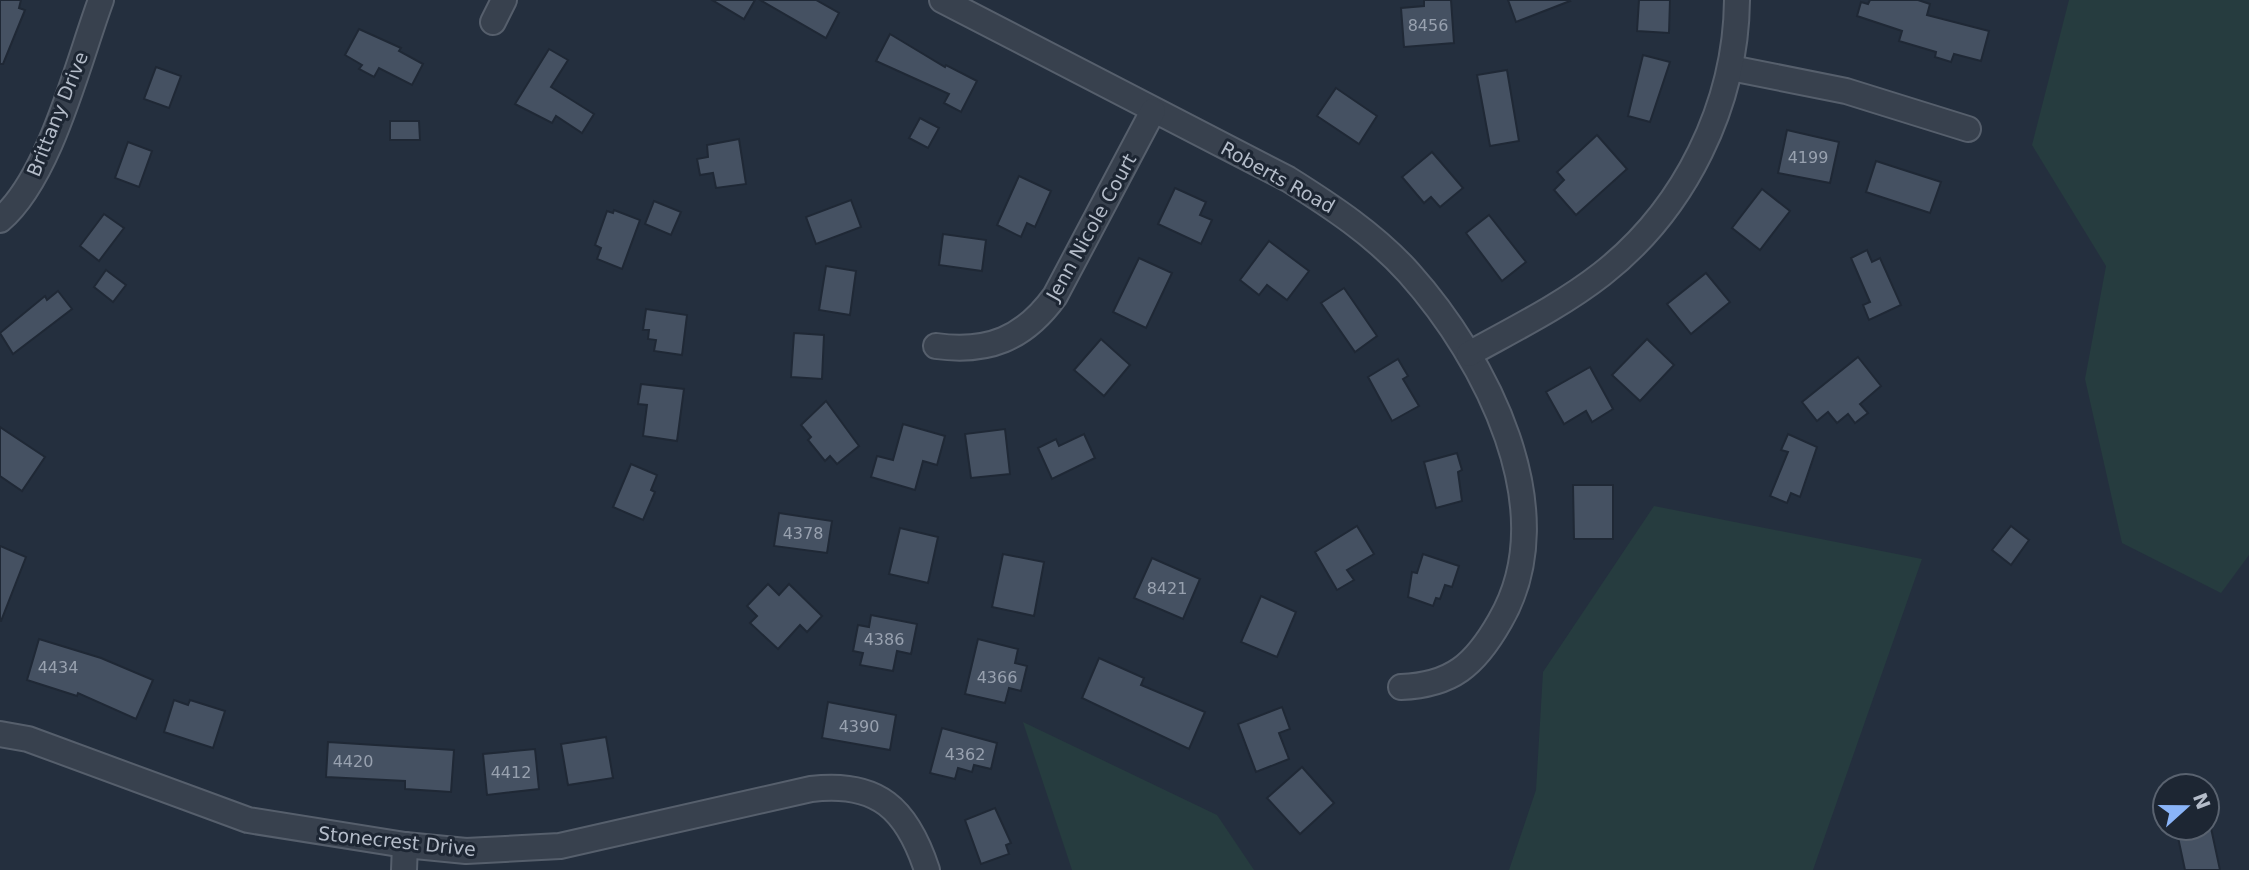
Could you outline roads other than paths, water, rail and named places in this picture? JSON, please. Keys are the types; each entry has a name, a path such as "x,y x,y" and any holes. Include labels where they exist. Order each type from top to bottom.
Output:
{"street":[{"name":"Brittany Drive","path":"0,220 11,211 29,186 46,153 101,0"},
{"path":"493,22 504,0"},
{"name":"Roberts Road","path":"942,0 1288,179 1340,212 1408,271 1441,312 1469,355 1495,407 1519,479 1524,539 1517,577 1504,614 1491,637 1472,660 1453,677 1439,683 1401,687"},
{"path":"1469,355 1569,297 1603,273 1664,211 1703,146 1731,68 1737,0"},
{"path":"1731,68 1846,91 1968,129"},
{"name":"Jenn Nicole Court","path":"936,346 961,349 996,344 1041,316 1055,296 1153,111"},
{"name":"Stonecrest Drive","path":"0,734 28,740 248,820 405,858 466,851 560,846 834,786 870,794 898,813 914,837 927,870"}]}
